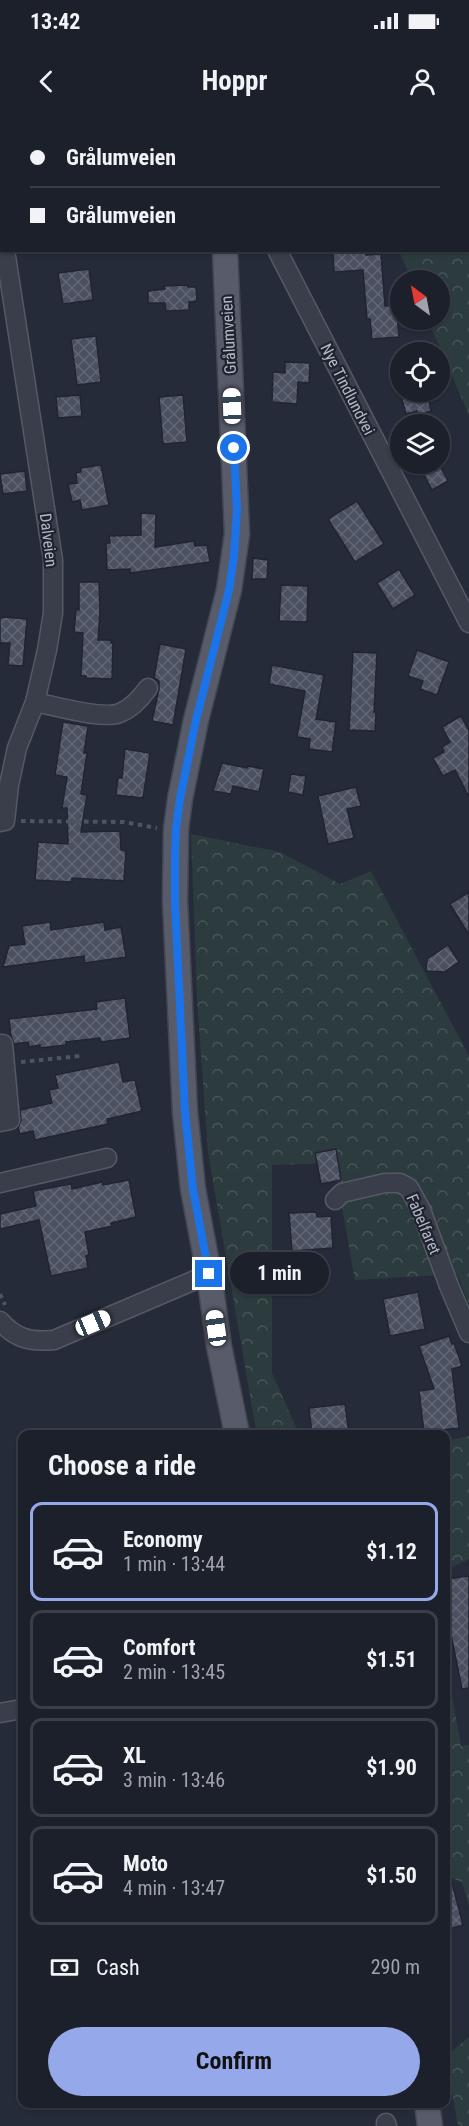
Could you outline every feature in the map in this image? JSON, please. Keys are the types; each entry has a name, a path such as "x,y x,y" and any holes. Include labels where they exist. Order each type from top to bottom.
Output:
{"main road":[{"name":"Grålumveien","path":"225,252 237,534 229,590 196,720 176,829 175,901 185,1112 193,1189 209,1274 219,1346 236,1430"},
{"path":"428,2108 430,2126"}],"street":[{"name":"Dalveien","path":"3,821 17,748 35,702 53,613 53,560 5,252"},
{"name":"Nye Tindlundvei","path":"278,252 469,622"},
{"path":"35,702 114,715 141,699 148,688"},
{"path":"0,1044 3,1044 6,1064 4,1085 10,1120 0,1122"},
{"path":"0,1183 107,1158"},
{"name":"Fabelfaret","path":"335,1200 342,1193 384,1183 400,1183 409,1188 421,1210 469,1333"},
{"path":"0,1321 14,1334 27,1339 54,1340 209,1274"},
{"path":"0,1713 18,1710"}],"path":[{"path":"3,821 124,822 146,828 176,829"},
{"path":"6,1064 80,1056"}],"green space":[{"path":"399,252 469,252 469,415 450,371 450,342 437,342 432,330 450,330 450,270 408,270"},
{"path":"191,834 280,852 340,884 371,871 469,1056 469,1304 457,1274 355,1280 334,1163 272,1165 272,1373 297,1430 256,1430 208,1152 197,1000"},
{"path":"469,1436 469,1559 450,1568 450,1440"},
{"path":"450,1685 461,1746 469,1745 469,1906 462,1882 450,1878"},
{"path":"469,2037 469,2126 458,2126 450,2079 450,2053"}],"building":[{"path":"333,252 381,254 385,306 390,306 390,330 398,330 399,337 372,339 370,319 367,319 363,270 334,272"},
{"path":"89,269 93,300 63,304 58,273"},
{"path":"188,285 188,287 196,287 197,301 189,302 189,310 166,311 165,303 148,303 148,291 165,289 164,286"},
{"path":"96,336 101,382 77,385 71,339"},
{"path":"285,362 310,363 309,383 298,382 297,404 272,402 273,372 285,373"},
{"path":"80,395 82,416 58,418 56,397"},
{"path":"183,395 187,442 163,444 159,397"},
{"path":"403,402 429,402 431,411 421,414 418,414 417,411 406,414"},
{"path":"101,465 109,505 82,510 80,500 72,502 68,484 77,483 76,473 81,472 81,468"},
{"path":"25,471 27,491 3,494 0,474"},
{"path":"423,474 444,474 448,481 432,490"},
{"path":"357,501 384,544 355,562 328,519"},
{"path":"141,513 156,514 155,547 194,541 195,546 207,545 210,562 130,573 130,569 107,570 106,543 110,543 109,536 141,535"},
{"path":"253,558 268,560 267,579 252,579"},
{"path":"399,569 415,595 393,609 377,583"},
{"path":"79,582 99,582 98,640 111,640 113,643 112,679 81,676 83,633 74,632 76,609 79,610"},
{"path":"281,585 308,586 307,622 279,621"},
{"path":"0,618 27,619 23,666 8,665 10,643 0,643"},
{"path":"160,644 186,649 173,725 152,721 159,689 159,681 154,678"},
{"path":"417,650 449,662 437,695 420,689 423,681 408,676"},
{"path":"353,652 377,653 375,731 349,730"},
{"path":"272,665 324,675 316,719 336,722 332,752 309,749 310,739 297,737 305,691 269,684"},
{"path":"461,716 469,731 469,797 455,770 443,776 433,758 444,752 442,747 450,742 442,727"},
{"path":"63,722 88,726 81,794 87,795 81,832 120,831 121,850 126,851 124,881 72,878 72,882 35,880 38,842 68,844 67,808 62,808 67,777 55,775"},
{"path":"125,749 150,753 143,798 116,795 118,778 122,778"},
{"path":"222,763 264,769 259,792 233,786 231,794 213,791"},
{"path":"291,774 306,776 303,795 288,792"},
{"path":"356,787 361,806 347,809 354,838 328,844 318,796"},
{"path":"469,892 469,935 450,904"},
{"path":"50,922 51,930 104,922 105,930 121,927 126,957 85,963 84,956 3,967 9,946 25,944 22,926"},
{"path":"448,945 459,962 444,972 426,971 427,959"},
{"path":"125,998 130,1038 101,1042 100,1038 40,1048 40,1045 29,1047 28,1042 14,1044 11,1036 9,1019 97,1009 96,1002"},
{"path":"119,1062 123,1082 135,1080 142,1111 107,1119 108,1124 35,1140 33,1131 20,1134 18,1128 21,1120 20,1110 52,1103 49,1090 58,1088 55,1075"},
{"path":"336,1149 341,1180 321,1184 315,1153"},
{"path":"129,1180 136,1217 111,1223 112,1226 85,1232 89,1255 86,1256 88,1268 51,1276 39,1220 0,1229 0,1214 36,1206 33,1191 71,1184 72,1189 102,1182 103,1185"},
{"path":"316,1212 317,1217 331,1216 333,1248 292,1251 289,1213"},
{"path":"418,1292 425,1329 390,1336 383,1299"},
{"path":"449,1336 452,1344 454,1343 462,1366 452,1369 459,1428 424,1430 419,1391 434,1389 419,1346"},
{"path":"345,1404 348,1430 312,1430 309,1408"},
{"path":"469,1577 469,1688 462,1689 450,1630 450,1579"},
{"path":"450,1879 451,1879 463,1925 450,1929"}],"route":[{"path":"209,1274 193,1189 185,1112 175,856 180,799 196,720 229,590 234,556 237,510 234,448"}]}
